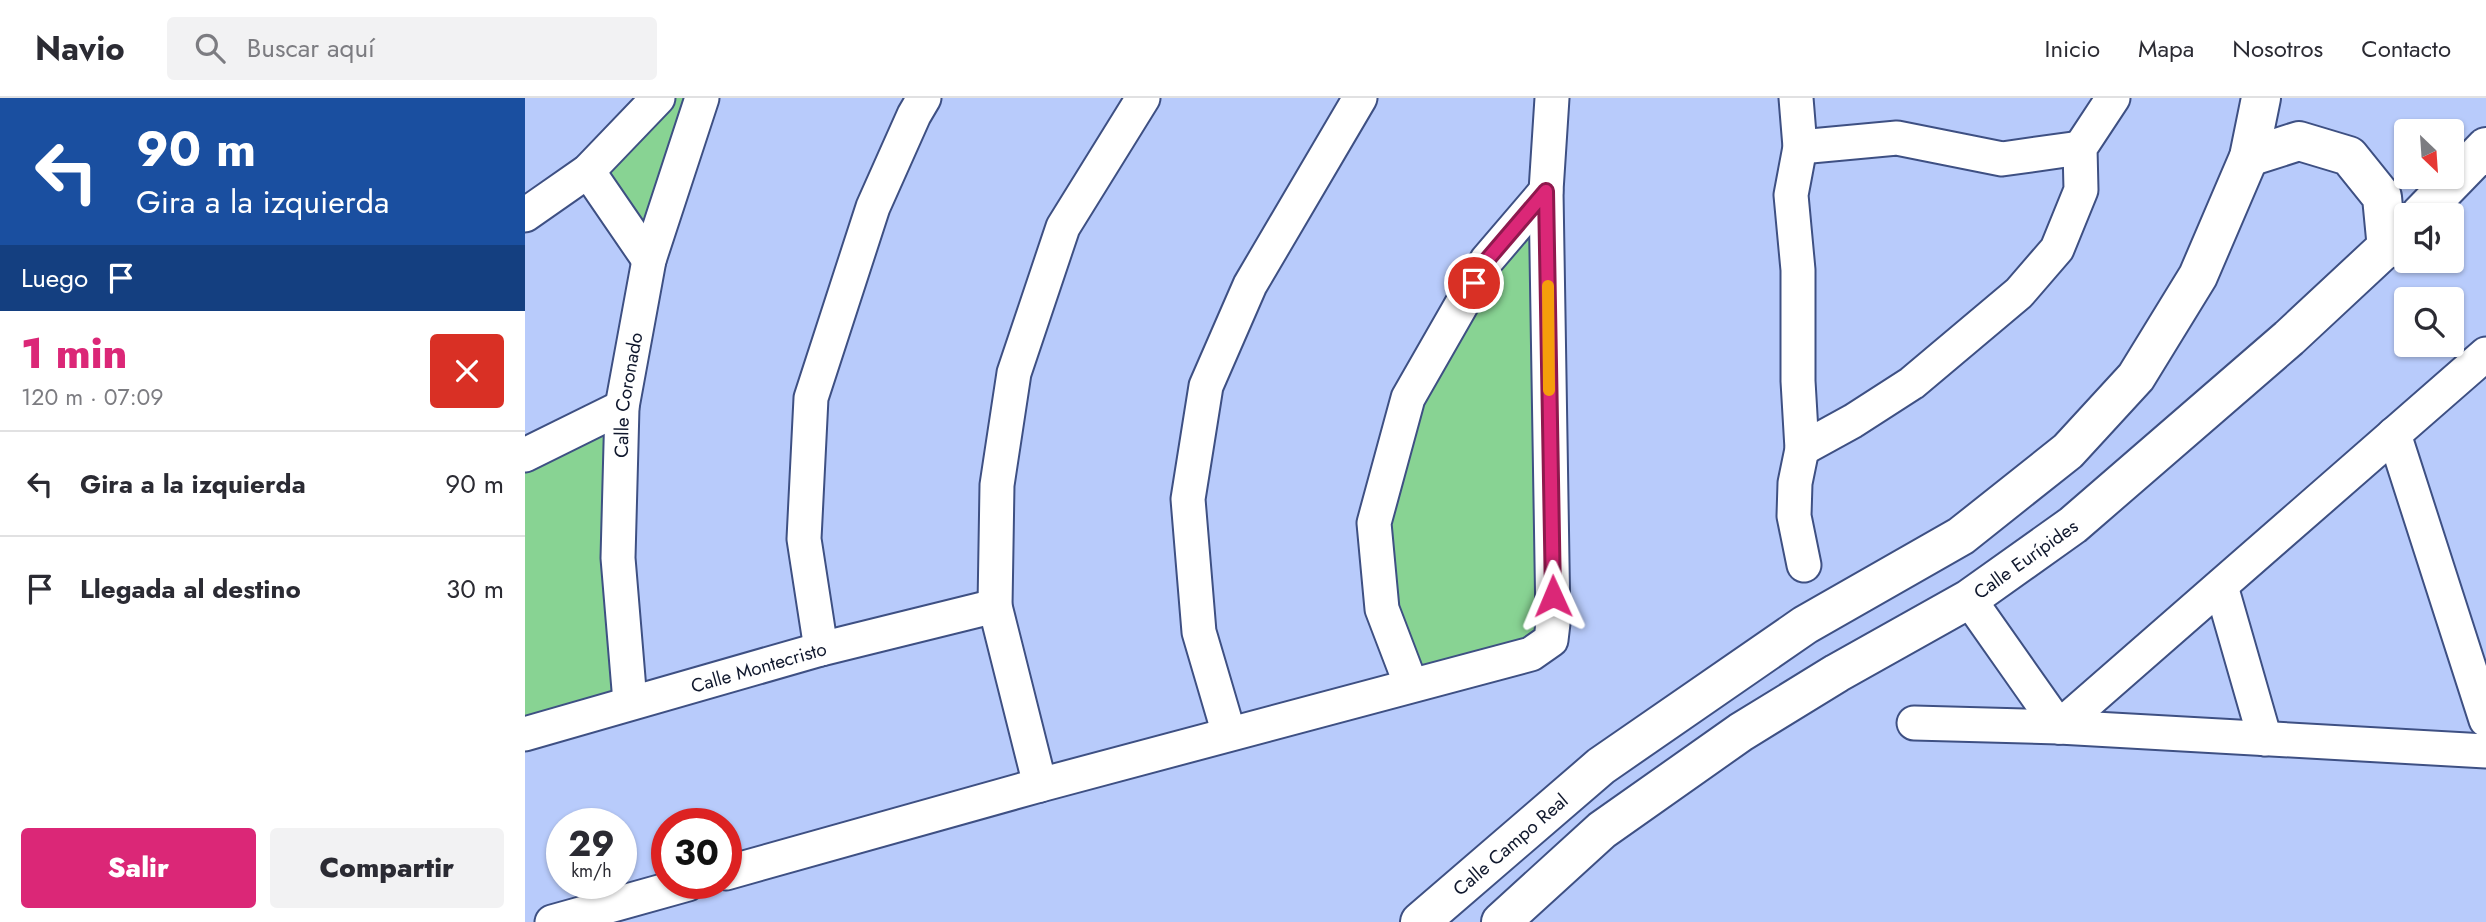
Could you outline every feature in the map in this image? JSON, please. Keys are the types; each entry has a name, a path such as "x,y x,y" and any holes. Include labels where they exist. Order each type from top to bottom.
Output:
{"street":[{"path":"525,215 588,171 658,98"},
{"name":"Calle Coronado","path":"630,702 618,558 622,407 649,260 702,98"},
{"path":"821,649 804,539 811,398 873,207 924,98"},
{"path":"1040,785 995,606 997,485 1014,373 1063,227 1143,98"},
{"path":"1229,734 1199,632 1188,499 1206,386 1250,285 1360,98"},
{"path":"742,869 1040,785 1531,654 1551,640 1553,622 1546,191 1552,98"},
{"path":"1796,98 1800,147 1791,195 1798,270 1798,381 1802,449 1794,482 1794,516 1804,565"},
{"path":"1802,449 1853,421 1912,383 2019,293 2057,249 2081,190 2080,148 2113,98"},
{"path":"1837,673 1805,625 1961,536 2068,451 2136,377 2192,287 2249,157 2261,98"},
{"path":"1800,147 1897,138 2002,159 2080,148"},
{"path":"2249,157 2299,141 2349,156 2382,197 2394,231"},
{"path":"2432,203 2486,147"},
{"path":"588,171 649,260"},
{"path":"1411,685 1382,609 1374,523 1380,498 1408,398 1487,260 1546,191"},
{"name":"Calle Eurípides","path":"1501,922 1602,830 1741,732 1837,673 1969,599 2073,525 2289,338 2394,242"},
{"path":"2059,727 2486,354"},
{"path":"525,455 622,407"},
{"path":"2394,434 2486,720"},
{"path":"2221,586 2265,739"},
{"path":"1969,599 2059,727"},
{"name":"Calle Montecristo","path":"525,734 821,649 995,606"},
{"name":"Calle Campo Real","path":"1420,922 1601,766 1805,625"},
{"path":"1914,723 2059,727 2486,751"},
{"path":"552,922 651,894"}],"green space":[{"path":"658,98 702,98 649,260 588,171"},
{"path":"1546,191 1551,640 1411,685 1374,523 1408,398"},
{"path":"622,407 630,702 525,734 525,455"}],"slow traffic":[{"path":"1548,286 1549,390"}],"route":[{"path":"1474,283 1487,260 1546,191 1553,596"}]}
